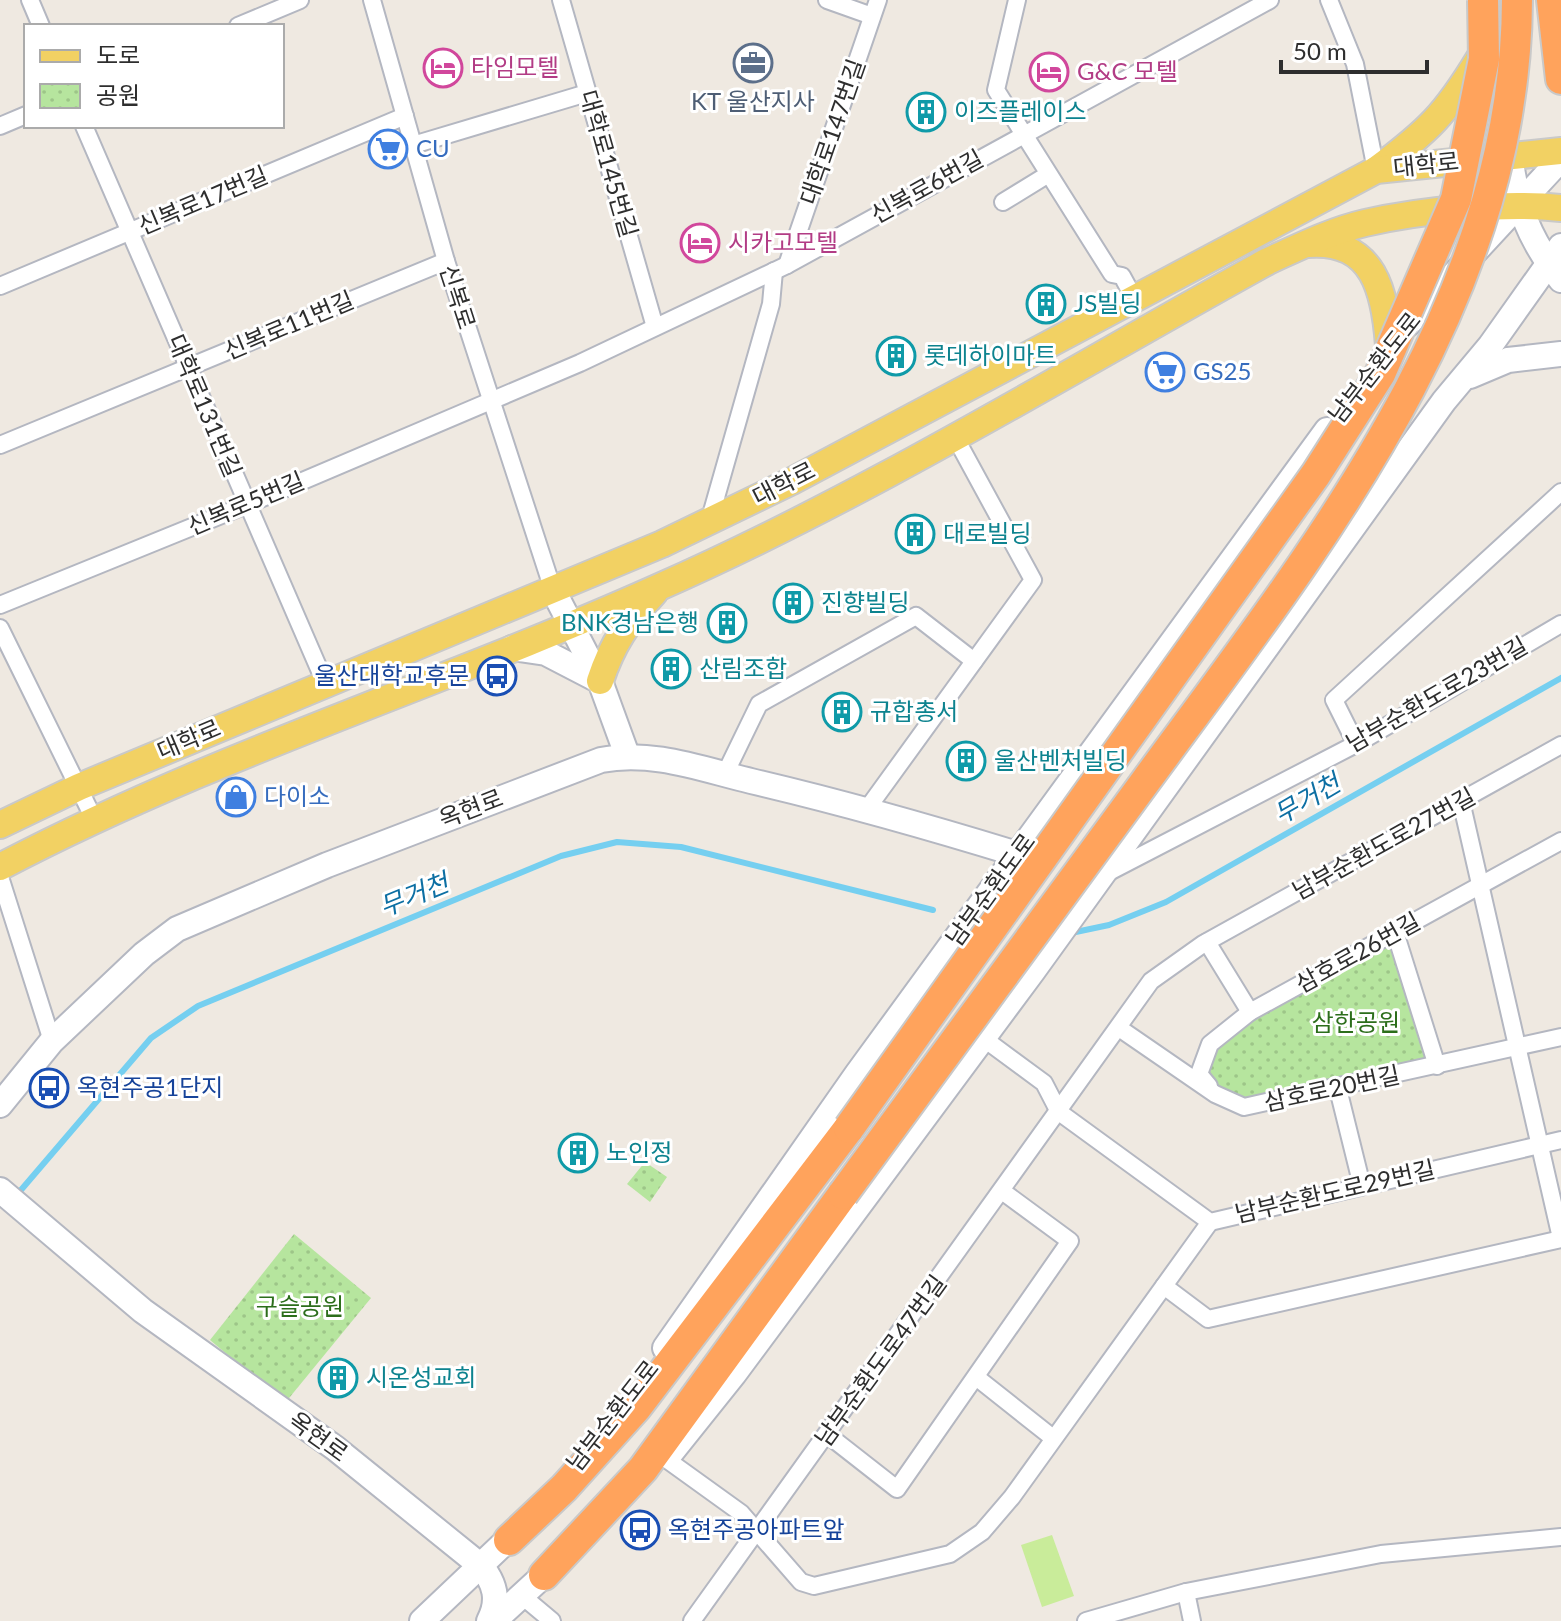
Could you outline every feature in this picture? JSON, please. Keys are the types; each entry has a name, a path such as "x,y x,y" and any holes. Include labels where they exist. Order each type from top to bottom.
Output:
{"highway":[{"path":"1472,0 1479,59 1510,156"},
{"path":"509,1540 574,1478 636,1408 849,1128 1316,474 1380,374 1456,199 1484,59 1483,0"},
{"path":"544,1575 651,1458 1238,654 1382,438 1433,344 1460,283 1488,205 1510,105 1517,0"},
{"path":"1552,0 1561,79"}],"main road":[{"path":"1376,170 1429,131 1454,100 1479,59"},
{"name":"대학로","path":"0,825 79,787 709,522 1376,170 1561,151"},
{"path":"492,1621 625,1502 666,1459 734,1374 983,1038 1455,387 1557,263 1517,204 1510,156"},
{"name":"남부순환도로","path":"422,1621 509,1540 595,1443 1017,854 1389,345 1561,159"},
{"name":"대학로","path":"0,867 94,819 659,588 811,512 1268,261 1305,244 1364,223 1517,204 1561,208"},
{"path":"1305,244 1336,245 1371,270 1386,300 1389,345"},
{"path":"1455,387 1490,365 1561,354"},
{"path":"600,681 610,649 623,626 659,588"},
{"path":"553,590 600,681 627,755"},
{"path":"512,648 546,653 600,681"},
{"name":"옥현로","path":"0,1105 52,1041 144,954 177,929 210,912 568,771 627,755 725,774 867,809 1017,854"},
{"name":"옥현로","path":"0,1190 143,1311 335,1448 481,1566 494,1586 496,1601 492,1621"}],"street":[{"path":"30,0 40,24"},
{"path":"243,24 300,0"},
{"name":"신복로","path":"372,0 446,261 553,590"},
{"name":"대학로145번길","path":"561,0 655,327"},
{"path":"827,0 875,8"},
{"path":"1017,0 996,90 1112,274 1122,276 1134,298"},
{"name":"신복로6번길","path":"491,401 781,268 1270,0"},
{"path":"1329,0 1355,64 1376,170"},
{"name":"대학로147번길","path":"709,522 781,268 875,8"},
{"path":"413,145 587,93"},
{"path":"0,126 24,116"},
{"name":"신복로17번길","path":"0,286 405,116"},
{"name":"대학로131번길","path":"85,128 326,685"},
{"path":"1003,202 1047,175"},
{"name":"신복로11번길","path":"0,445 446,261"},
{"name":"신복로5번길","path":"0,605 491,401"},
{"path":"867,809 1033,580 954,435"},
{"path":"1356,744 1334,700 1561,492"},
{"path":"725,774 759,704 916,616 974,661"},
{"name":"남부순환도로23번길","path":"1100,877 1356,744 1561,624"},
{"path":"0,628 94,819"},
{"name":"남부순환도로27번길","path":"1119,1028 1151,981 1207,942 1561,745"},
{"path":"1164,1286 1208,1319 1561,1238 1461,801"},
{"name":"삼호로26번길","path":"1215,1094 1199,1074 1210,1044 1250,1012 1561,841"},
{"path":"0,877 52,1041"},
{"path":"1395,932 1437,1066"},
{"path":"1207,942 1250,1012"},
{"name":"삼호로20번길","path":"1119,1028 1215,1094 1244,1107 1338,1089 1561,1037"},
{"name":"남부순환도로47번길","path":"692,1621 1119,1028"},
{"name":"남부순환도로29번길","path":"983,1038 1044,1083 1059,1112 1210,1222 1561,1140"},
{"path":"1338,1089 1362,1186"},
{"path":"828,1435 897,1489 1070,1241 1002,1191"},
{"path":"666,1459 759,1530 801,1582 814,1586 950,1554 982,1532 1210,1222"},
{"path":"976,1377 1053,1438"},
{"path":"1086,1621 1186,1592 1381,1554 1561,1537"},
{"path":"1186,1592 1192,1621"},
{"path":"521,1595 552,1621"}],"green space":[{"name":"삼한공원","path":"1395,932 1437,1066 1244,1107 1199,1074 1210,1044"},
{"path":"645,1162 667,1177 650,1202 627,1184"},
{"name":"구슬공원","path":"294,1234 371,1298 285,1403 210,1340"},
{"path":"1052,1535 1074,1596 1042,1607 1021,1545"}],"waterway":[{"name":"무거천","path":"1071,933 1109,925 1166,902 1561,678"},
{"name":"무거천","path":"15,1197 151,1038 198,1006 561,856 617,842 681,847 933,910"}],"place":[{"name":"KT 울산지사","path":"753,63"},
{"name":"타임모텔","path":"443,68"},
{"name":"G&C 모텔","path":"1049,72"},
{"name":"이즈플레이스","path":"926,112"},
{"name":"CU","path":"388,149"},
{"name":"시카고모텔","path":"700,243"},
{"name":"JS빌딩","path":"1046,304"},
{"name":"롯데하이마트","path":"896,356"},
{"name":"GS25","path":"1165,372"},
{"name":"대로빌딩","path":"915,534"},
{"name":"진향빌딩","path":"793,603"},
{"name":"BNK경남은행","path":"727,623"},
{"name":"산림조합","path":"671,669"},
{"name":"울산대학교후문","path":"497,676"},
{"name":"규합총서","path":"842,712"},
{"name":"울산벤처빌딩","path":"966,761"},
{"name":"다이소","path":"236,797"},
{"name":"옥현주공1단지","path":"49,1088"},
{"name":"노인정","path":"578,1153"},
{"name":"시온성교회","path":"338,1378"},
{"name":"옥현주공아파트앞","path":"640,1530"}]}
